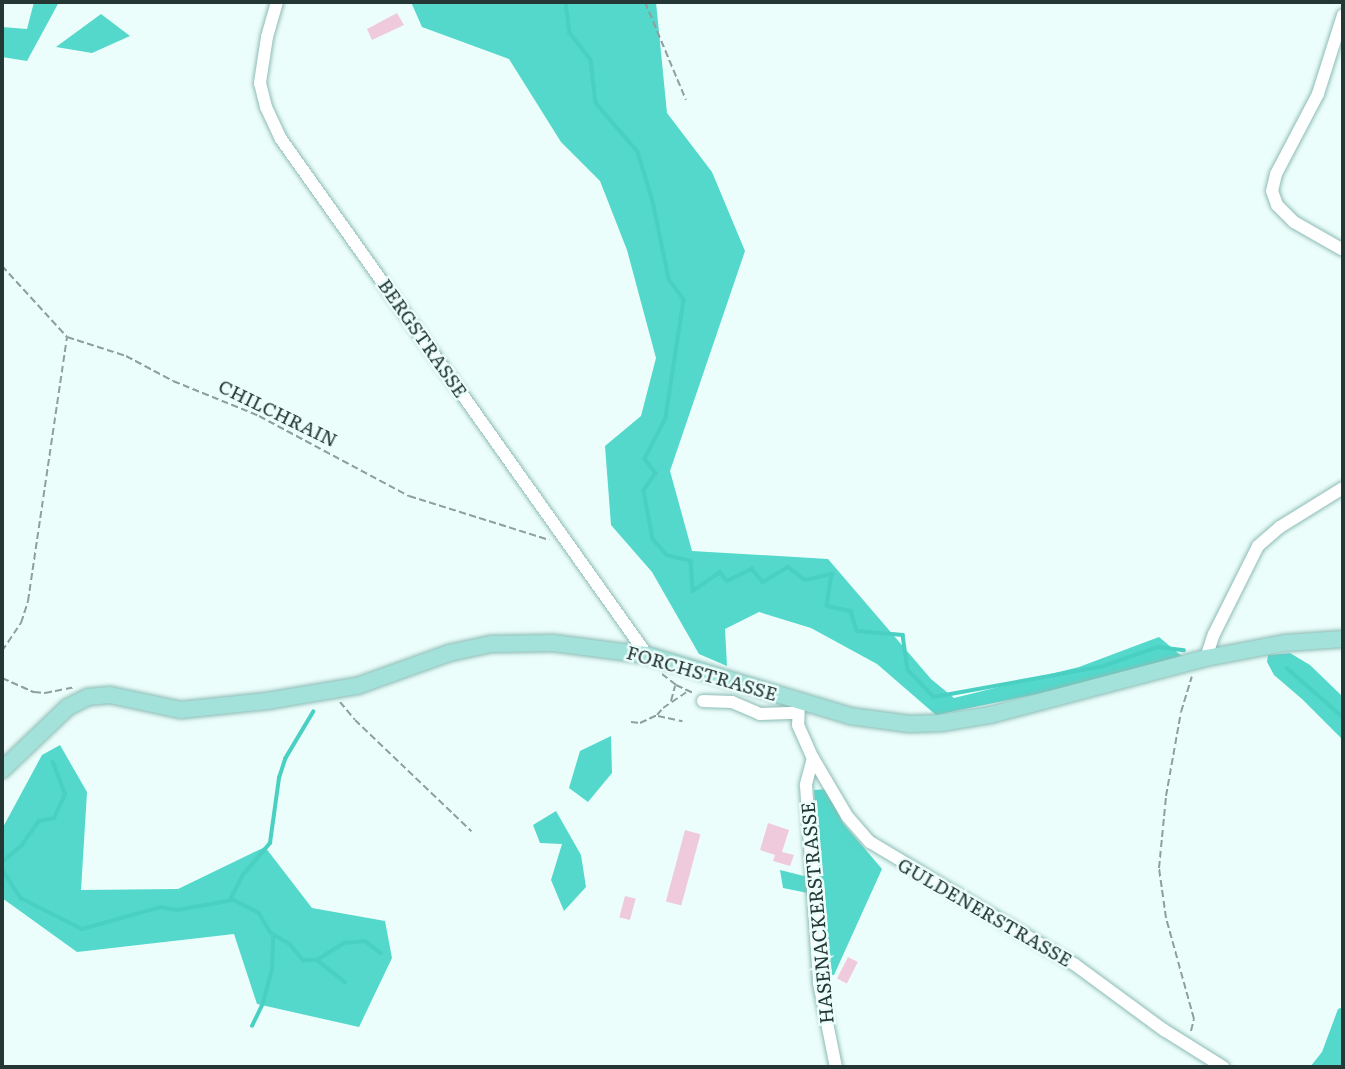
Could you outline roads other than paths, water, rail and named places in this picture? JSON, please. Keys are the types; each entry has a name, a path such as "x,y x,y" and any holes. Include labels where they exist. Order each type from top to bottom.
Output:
{"main road":[{"name":"FORCHSTRASSE","path":"2,770 68,707 88,697 110,695 181,710 337,690 372,682 449,653 491,644 553,643 647,655 798,707 877,721 941,723 989,715 1206,658 1285,643 1343,639"}],"street":[{"name":"BERGSTRASSE","path":"277,2 267,37 260,83 266,107 281,139 647,655"},
{"path":"1343,15 1318,94 1276,174 1272,191 1277,205 1294,222 1343,250"},
{"path":"1206,658 1258,546 1280,527 1343,488"},
{"path":"700,697 732,702 760,714 798,707"},
{"name":"GULDENERSTRASSE","path":"798,707 799,729 813,758 847,816 881,850 1074,964 1223,1067"},
{"name":"HASENACKERSTRASSE","path":"813,758 806,785 819,983 836,1067"}],"waterway":[{"path":"566,2 570,33 591,60 596,103 638,152 653,201 669,279 684,300 666,418 645,459 656,473 644,491 653,539 667,555 691,561 693,591 720,572 727,581 752,569 763,582 788,567 805,580 832,574 827,606 851,611 857,631 903,635 908,670 934,697 1104,666 1158,647 1184,650"},
{"path":"1287,668 1343,717"},
{"path":"230,900 243,875 270,843 279,778 285,759 313,712"},
{"path":"2,862 22,845 39,821 54,818 65,794 53,762"},
{"path":"2,869 21,898 82,929 161,907 177,910 234,900 259,913 271,933 290,944 303,960 317,960 344,943 365,941 381,953"},
{"path":"252,1026 263,1003 272,970 273,935"},
{"path":"317,960 345,982"}]}
